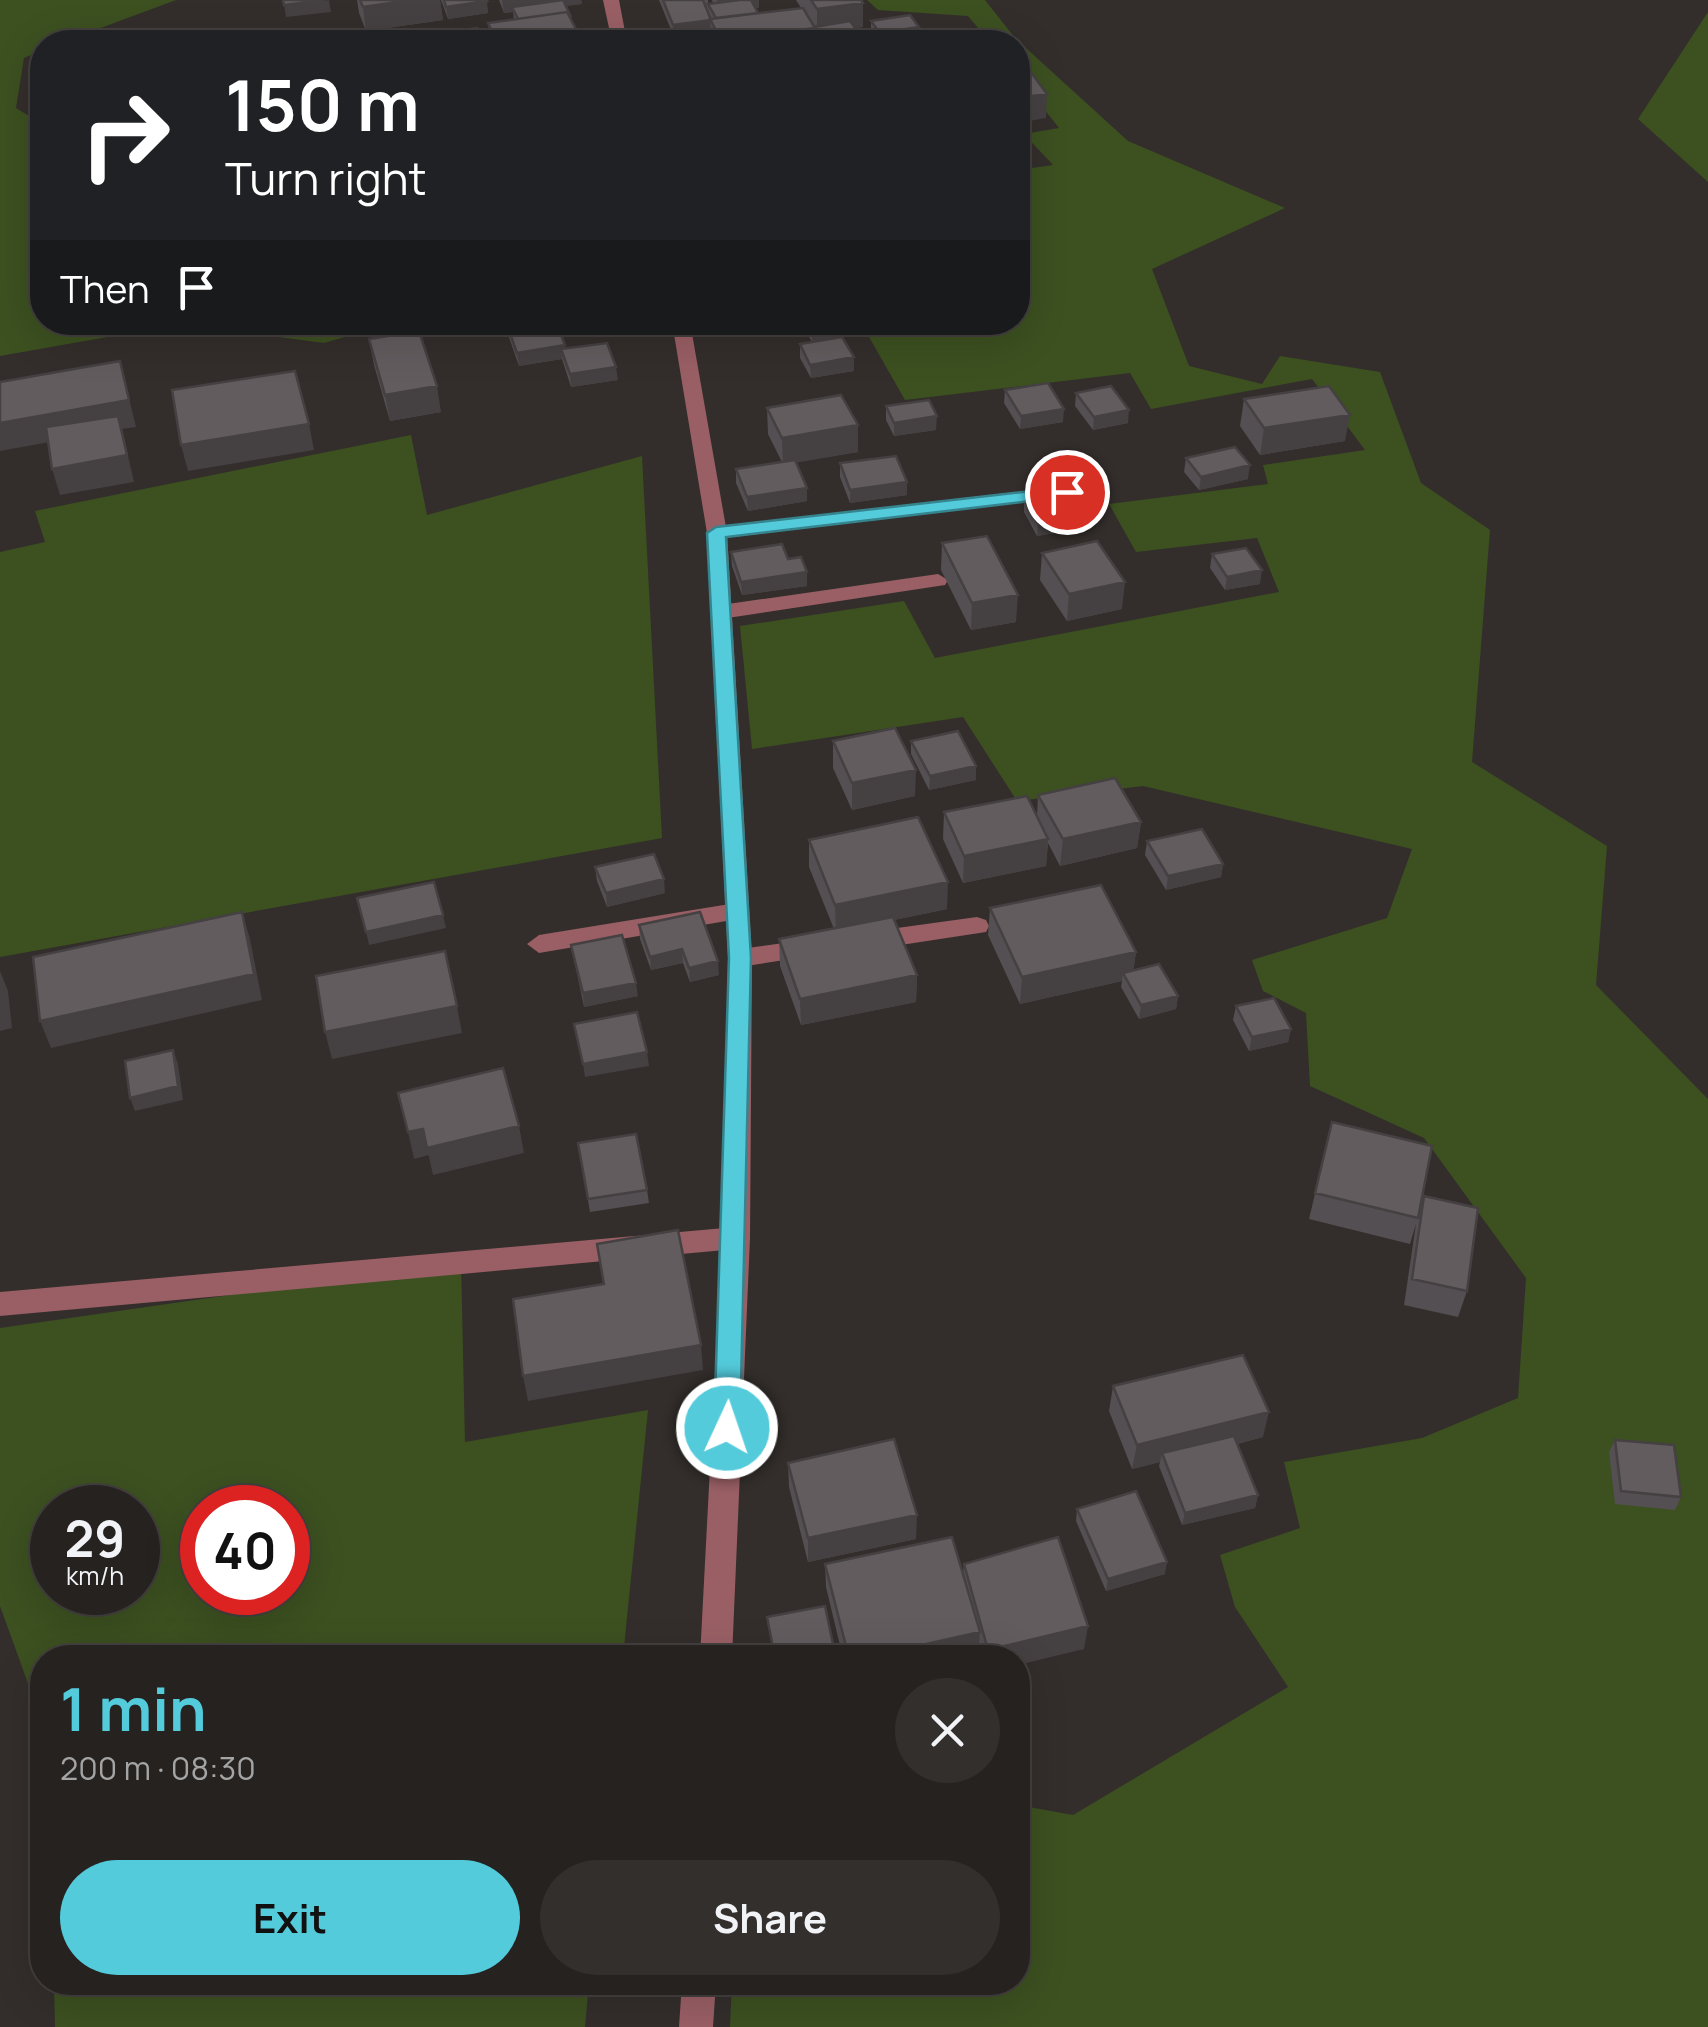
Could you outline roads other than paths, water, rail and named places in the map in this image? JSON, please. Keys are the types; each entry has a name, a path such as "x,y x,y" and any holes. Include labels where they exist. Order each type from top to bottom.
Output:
{"street":[{"path":"610,0 617,30"},
{"path":"683,335 716,533 740,958 736,1238 717,1645"},
{"path":"716,533 1067,492"},
{"path":"721,612 938,580"},
{"path":"539,944 736,912"},
{"path":"740,958 977,926"},
{"path":"0,1304 736,1238"},
{"path":"696,2027 698,1995"}]}
